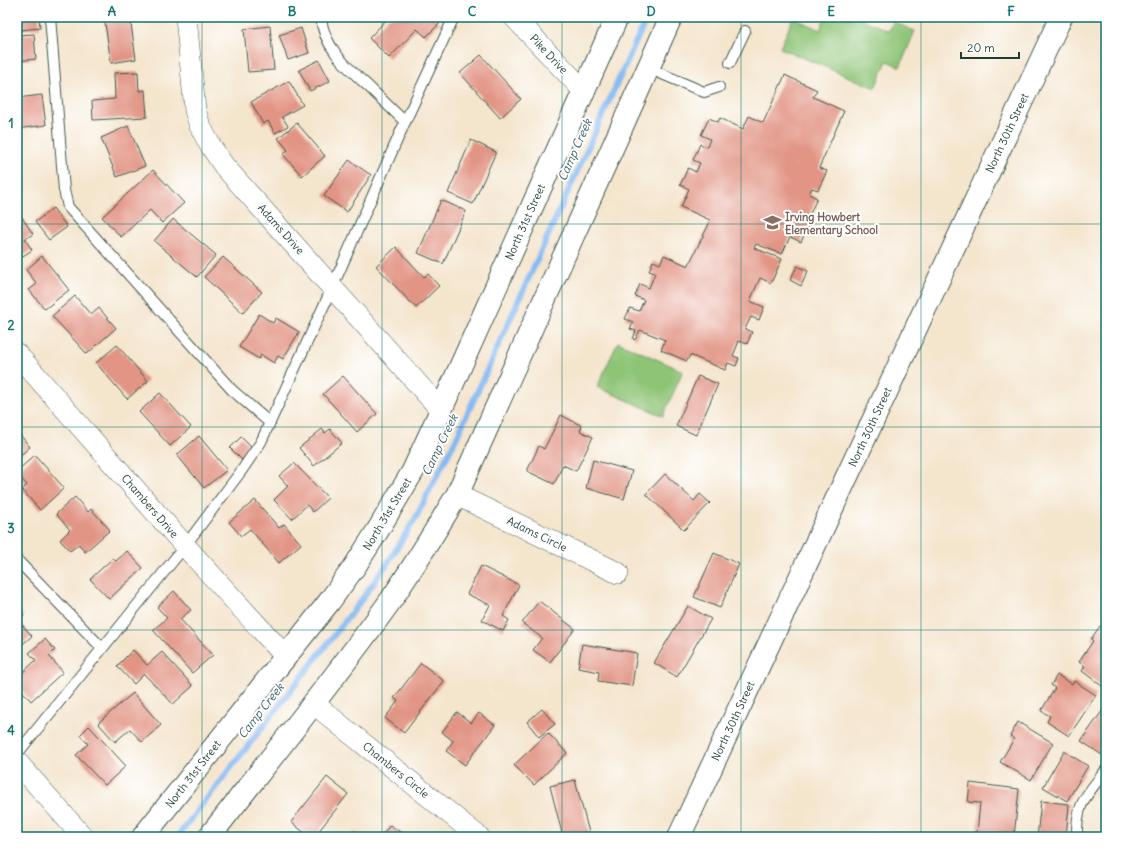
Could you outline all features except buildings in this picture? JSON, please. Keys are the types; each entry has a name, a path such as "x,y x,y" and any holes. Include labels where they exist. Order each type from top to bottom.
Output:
{"main road":[{"name":"North 31st Street","path":"143,837 329,602 378,530 413,471 617,17"},
{"path":"209,837 391,600 433,535 457,494 671,17"},
{"name":"North 30th Street","path":"679,837 1061,17"}],"street":[{"name":"Adams Drive","path":"186,17 195,110 200,126 210,145 224,166 441,410"},
{"name":"Pike Drive","path":"514,17 583,90"},
{"name":"Chambers Drive","path":"17,354 185,546 286,657"},
{"name":"Adams Circle","path":"457,494 618,573"},
{"name":"Chambers Circle","path":"313,703 479,837"},
{"path":"18,764 83,837"}],"lane":[{"path":"50,17 64,190 68,207 232,390 270,423"},
{"path":"321,17 325,35 333,50 345,65 406,122"},
{"path":"18,764 102,648 185,546 261,442 454,17"},
{"path":"730,63 745,31"},
{"path":"648,68 704,92 719,87"},
{"path":"17,560 102,648"},
{"path":"1078,837 1077,821 1080,806 1087,794 1106,770"}],"green space":[{"path":"825,17 857,17 889,31 893,22 915,31 900,67 887,61 875,88 780,48 793,18 820,30"},
{"path":"618,342 683,371 663,416 597,387"}],"waterway":[{"name":"Camp Creek","path":"177,837 359,603 385,567 415,519 455,441 647,17"}],"place":[{"name":"Irving Howbert Elementary School","path":"772,223"}]}
